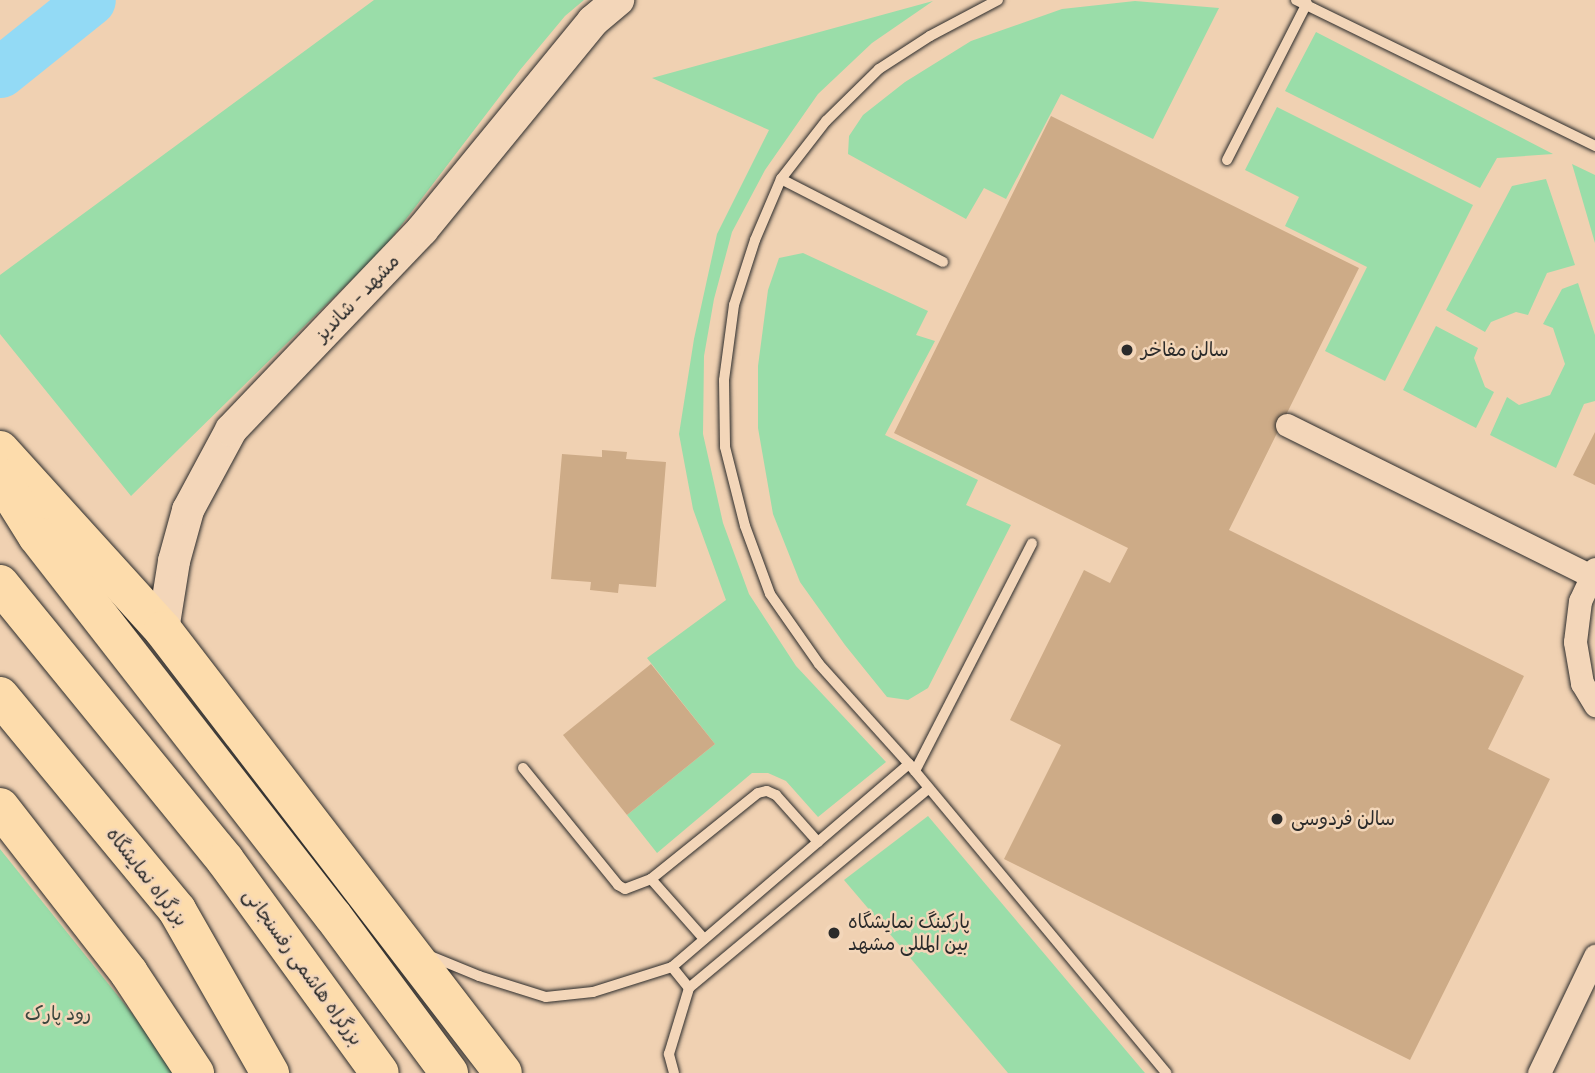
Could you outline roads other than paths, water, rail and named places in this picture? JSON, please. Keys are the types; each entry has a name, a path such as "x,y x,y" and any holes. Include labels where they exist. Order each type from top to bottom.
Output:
{"highway":[{"path":"0,450 163,630 503,1073"},
{"path":"0,477 37,536 333,916 449,1073"},
{"name":"بزرگراه هاشمی رفسنجانی","path":"0,584 225,860 380,1073"},
{"name":"بزرگراه نمایشگاه","path":"0,696 177,910 270,1073"},
{"path":"0,807 129,973 195,1073"},
{"path":"177,910 296,1073"}],"main road":[{"name":"مشهد - شاندیز","path":"163,630 174,561 188,510 231,430 422,229 593,21 618,0"}],"street":[{"path":"1287,425 1593,573 1580,601 1575,642 1582,683 1595,705"},
{"path":"1539,1073 1595,956"}],"lane":[{"path":"998,0 930,36 879,69 826,121 781,179 755,240 734,305 724,380 725,447 745,526 769,594 819,664 912,767 1166,1073"},
{"path":"1227,160 1302,2 1595,146"},
{"path":"781,179 943,262"},
{"path":"406,945 479,976 546,997 593,992 672,967 818,842 912,767 1032,543"},
{"path":"523,768 618,885 625,889 651,879 758,793 767,791 776,795 818,842"},
{"path":"674,1073 669,1054 688,988 929,788"},
{"path":"651,879 704,939"},
{"path":"672,967 688,988"}],"waterway":[{"path":"0,72 90,0"}],"place":[{"name":"سالن مفاخر","path":"1127,350"},
{"name":"سالن فردوسی","path":"1277,819"},
{"name":"پارکینگ نمایشگاه بین المللی مشهد","path":"834,933"}],"park label":[{"name":"رود پارک","path":"58,1014"}]}
